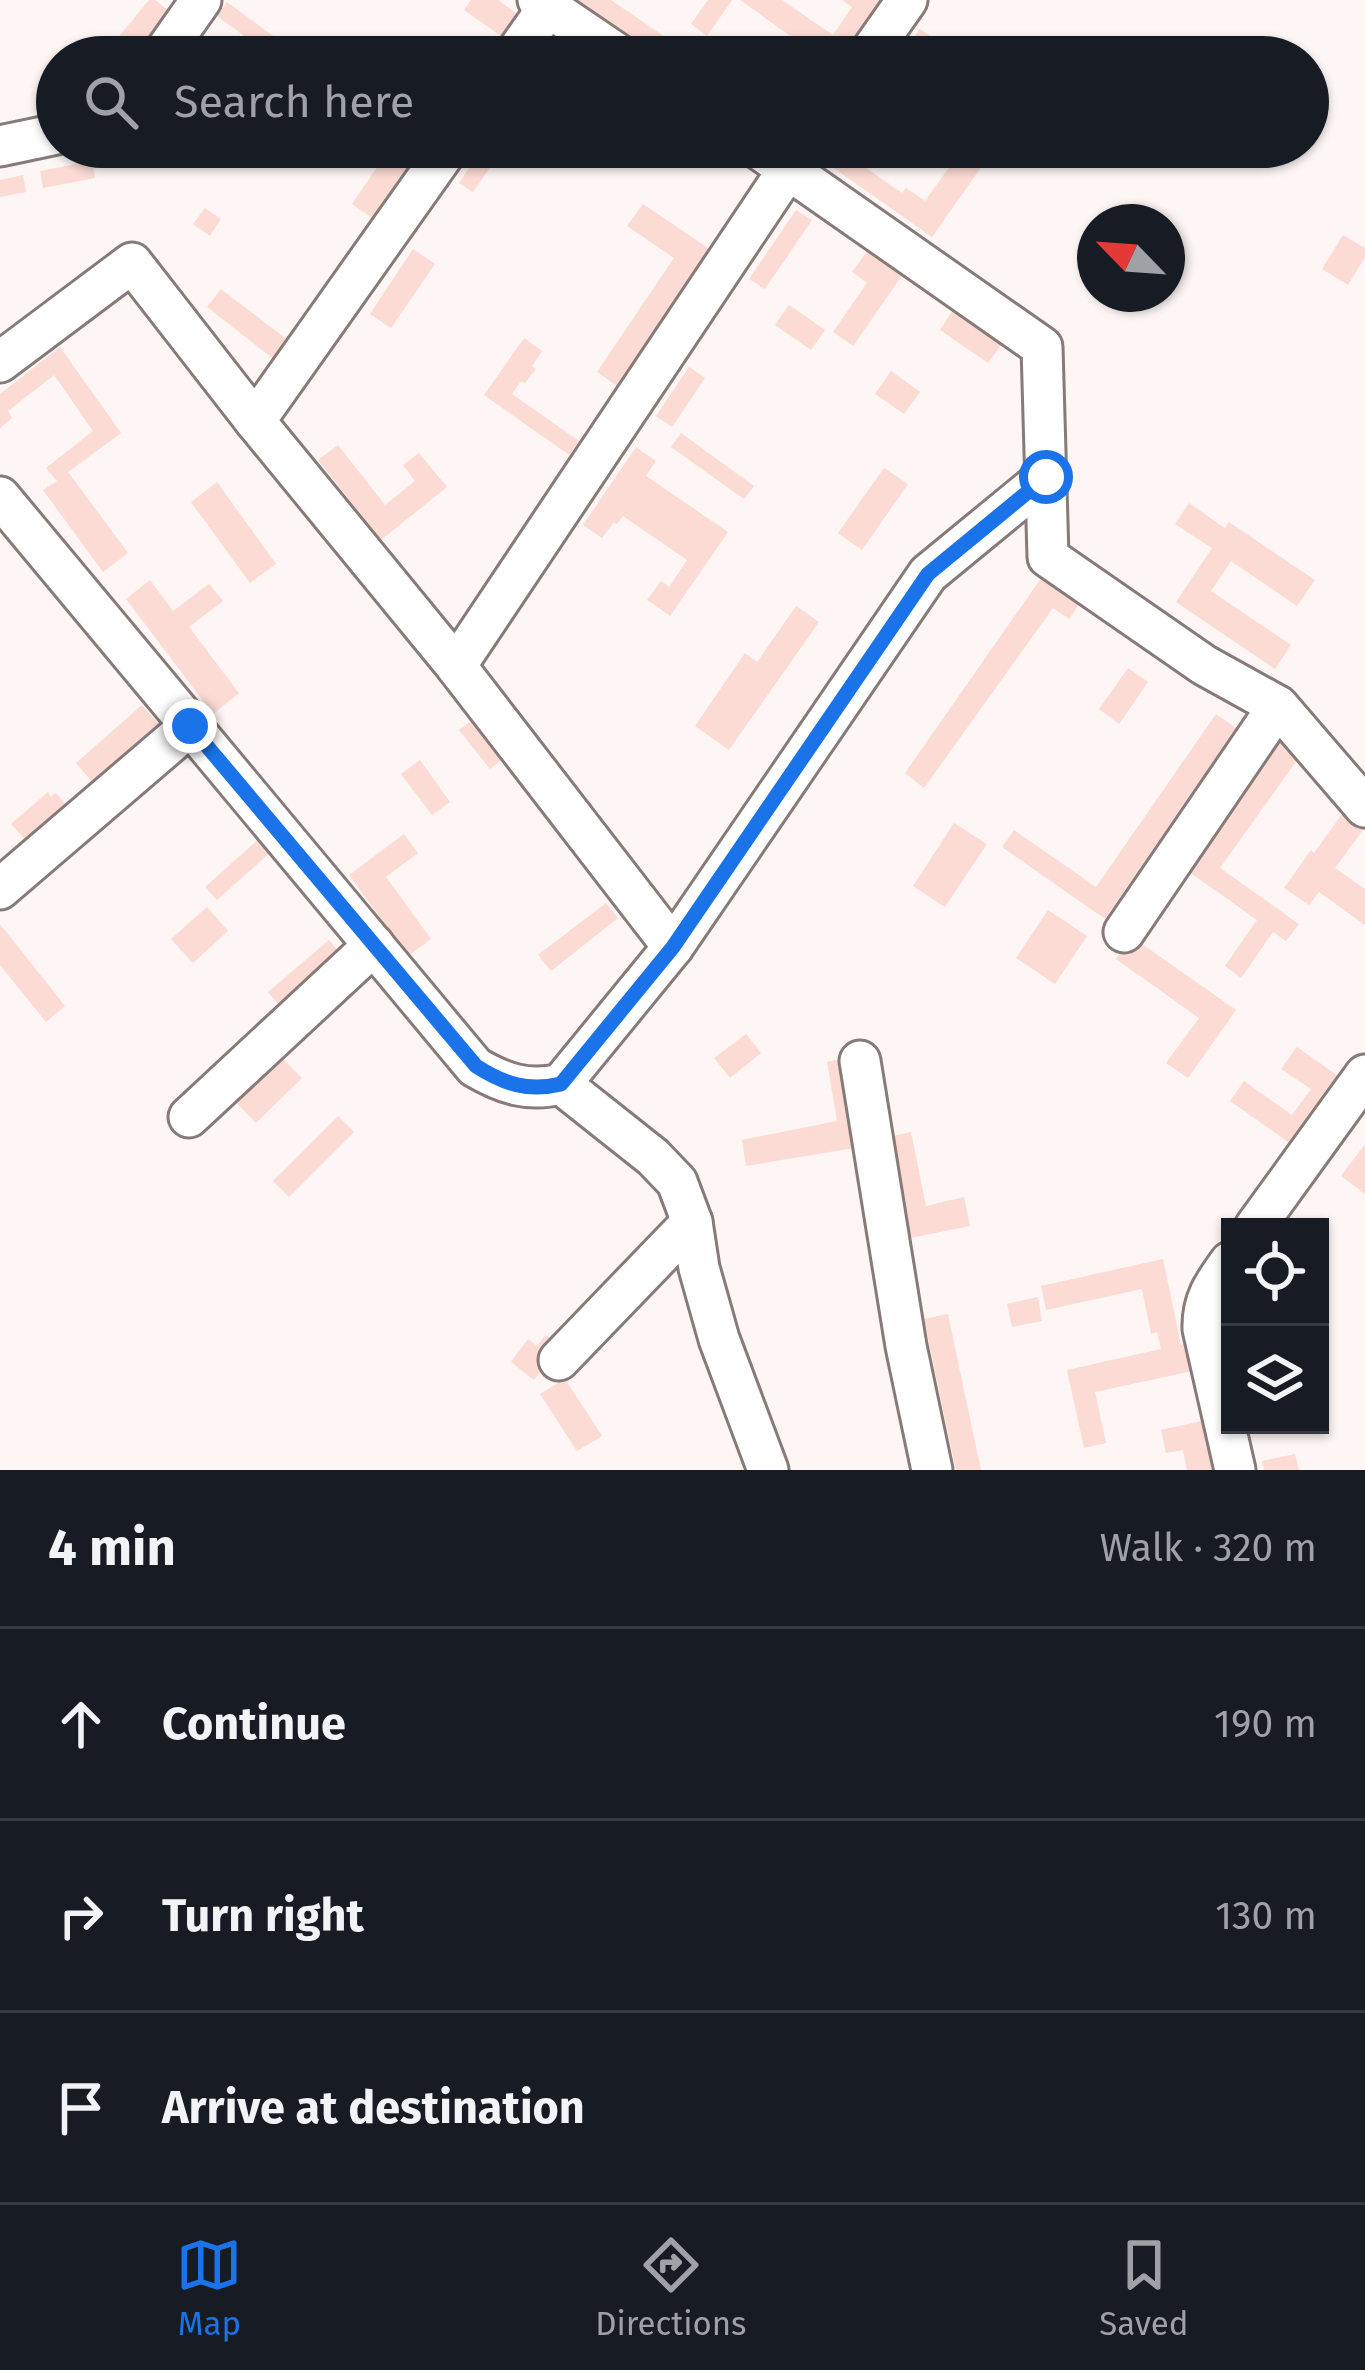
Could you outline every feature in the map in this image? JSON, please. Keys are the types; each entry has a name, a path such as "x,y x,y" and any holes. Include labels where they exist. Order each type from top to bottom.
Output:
{"street":[{"path":"176,36 201,0"},
{"path":"882,36 907,0"},
{"path":"526,36 546,2 593,36"},
{"path":"0,146 36,138"},
{"path":"255,421 434,168"},
{"path":"456,666 781,168"},
{"path":"797,168 1042,347 1048,557 1204,665 1278,706 1365,807"},
{"path":"0,362 132,263 456,666 673,947"},
{"path":"4,509 476,1066 498,1081 544,1088 561,1084 673,947 928,574 1046,477"},
{"path":"1124,932 1278,706"},
{"path":"0,889 190,726"},
{"path":"189,1117 374,945"},
{"path":"860,1061 906,1346 932,1470"},
{"path":"1262,1218 1365,1075"},
{"path":"561,1084 677,1182 692,1222 718,1339 768,1470"},
{"path":"559,1360 692,1222"},
{"path":"1221,1274 1202,1311 1235,1470"}],"building":[{"path":"149,0 175,16 159,36 119,36"},
{"path":"471,0 498,0 517,14 501,36 464,10"},
{"path":"578,0 611,0 663,36 630,36"},
{"path":"708,0 732,0 707,36 691,24"},
{"path":"740,0 782,0 833,35 852,7 842,0 892,0 867,36 791,36"},
{"path":"227,2 273,36 244,36 217,16"},
{"path":"93,168 95,178 43,188 40,171"},
{"path":"377,168 410,168 374,219 352,204"},
{"path":"469,168 490,168 473,192 459,183"},
{"path":"834,168 866,168 902,193 906,188 925,201 949,168 981,168 932,237"},
{"path":"23,175 26,192 0,197 0,180"},
{"path":"643,204 711,250 618,387 597,372 674,258 627,226"},
{"path":"205,208 221,219 210,236 193,224"},
{"path":"796,210 812,220 765,289 749,279"},
{"path":"1343,235 1365,248 1365,257 1348,285 1322,269"},
{"path":"413,249 435,264 391,328 370,314"},
{"path":"868,250 903,274 853,346 833,332 867,283 852,272"},
{"path":"221,289 289,341 275,360 207,307"},
{"path":"789,305 825,330 811,350 775,325"},
{"path":"955,307 1004,341 988,363 940,330"},
{"path":"524,338 542,351 532,366 536,369 512,394 579,441 569,455 484,395"},
{"path":"60,347 121,433 68,472 128,553 103,572 43,490 57,481 46,468 93,431 54,375 8,411 12,418 0,428 0,394"},
{"path":"689,367 705,378 672,427 656,416"},
{"path":"891,371 920,392 904,414 875,394"},
{"path":"681,433 754,486 744,499 671,447"},
{"path":"338,445 385,505 415,481 403,465 419,453 447,487 381,540 318,460"},
{"path":"636,447 656,461 646,476 728,532 670,616 647,600 661,581 669,587 687,560 623,516 602,538 583,525"},
{"path":"884,468 908,484 862,550 838,533"},
{"path":"217,482 276,564 250,583 191,502"},
{"path":"1189,503 1225,528 1229,522 1315,580 1297,606 1231,561 1211,591 1291,645 1275,669 1176,602 1212,548 1175,524"},
{"path":"1046,571 1084,597 1069,619 1053,608 924,788 905,773"},
{"path":"150,580 173,611 209,584 223,601 189,627 239,693 213,714 126,599"},
{"path":"796,606 819,622 729,750 695,726 745,653 757,662"},
{"path":"1128,668 1148,682 1119,724 1099,709"},
{"path":"142,705 161,727 94,784 76,763"},
{"path":"482,712 512,752 490,769 459,730"},
{"path":"1216,714 1236,728 1105,919 1002,847 1014,830 1096,887"},
{"path":"1279,742 1300,756 1220,868 1299,924 1286,941 1273,932 1241,978 1225,966 1257,920 1185,869"},
{"path":"420,760 450,802 432,815 401,774"},
{"path":"48,792 51,797 56,793 68,808 27,842 11,824"},
{"path":"1345,810 1365,827 1335,868 1365,889 1365,925 1319,892 1309,905 1284,888"},
{"path":"954,823 987,844 945,907 913,886"},
{"path":"404,834 418,853 386,877 431,939 408,956 349,875"},
{"path":"261,837 273,850 217,900 205,887"},
{"path":"606,903 618,918 551,971 538,955"},
{"path":"207,907 228,931 193,963 171,939"},
{"path":"1048,910 1087,936 1055,984 1016,958"},
{"path":"0,924 65,1006 46,1022 0,965"},
{"path":"1132,937 1236,1010 1188,1078 1166,1063 1199,1018 1116,959"},
{"path":"329,940 342,956 281,1008 268,992"},
{"path":"746,1034 761,1053 730,1078 714,1058"},
{"path":"1297,1047 1341,1078 1294,1146 1230,1101 1244,1081 1292,1115 1311,1089 1281,1069"},
{"path":"277,1053 302,1078 256,1123 231,1097"},
{"path":"852,1057 866,1146 746,1166 742,1140 837,1121 827,1062"},
{"path":"338,1116 354,1132 289,1197 273,1181"},
{"path":"911,1132 926,1206 964,1197 970,1226 905,1239 884,1138"},
{"path":"1365,1144 1365,1194 1341,1176"},
{"path":"1163,1259 1181,1345 1192,1343 1197,1370 1095,1392 1106,1443 1084,1448 1067,1370 1161,1349 1157,1332 1151,1334 1142,1289 1046,1310 1041,1286"},
{"path":"1038,1297 1042,1321 1012,1327 1007,1304"},
{"path":"948,1314 981,1470 956,1470 941,1400 924,1319"},
{"path":"546,1335 560,1346 534,1380 511,1362 528,1339 537,1346"},
{"path":"565,1379 602,1436 577,1451 540,1394"},
{"path":"1206,1420 1217,1470 1187,1470 1183,1450 1166,1453 1161,1430"},
{"path":"1295,1454 1299,1470 1264,1470 1262,1461"}],"route":[{"path":"190,726 476,1066 498,1081 526,1088 561,1084 673,947 928,574 1046,477"}]}
